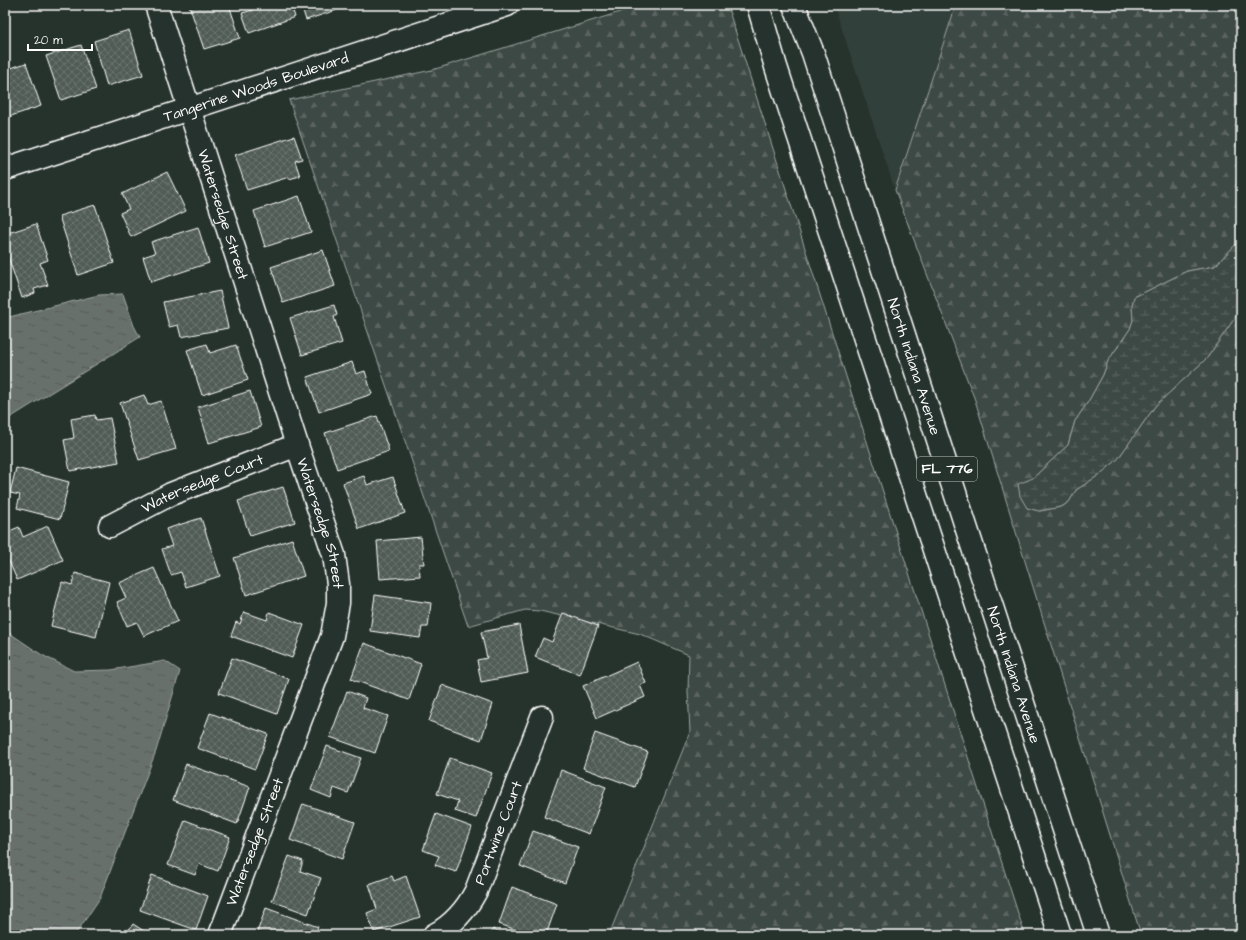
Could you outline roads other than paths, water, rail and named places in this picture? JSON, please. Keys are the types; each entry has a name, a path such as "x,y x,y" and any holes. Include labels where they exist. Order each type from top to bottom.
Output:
{"street":[{"name":"Watersedge Street","path":"156,5 334,555 338,584 338,603 332,636 220,935"},
{"name":"Tangerine Woods Boulevard","path":"5,169 507,5"},
{"name":"FL 776","path":"758,5 776,67 1060,935"},
{"name":"North Indiana Avenue","path":"794,5 813,53 1098,935"},
{"name":"Watersedge Court","path":"110,526 170,494 298,445"},
{"name":"Portwine Court","path":"434,935 444,930 460,915 476,891 542,717"}],"water":[{"path":"123,294 134,326 140,337 5,421 5,318 99,295"},
{"path":"5,630 42,655 74,671 111,670 165,661 180,671 156,751 100,898 75,935 5,935"}]}
